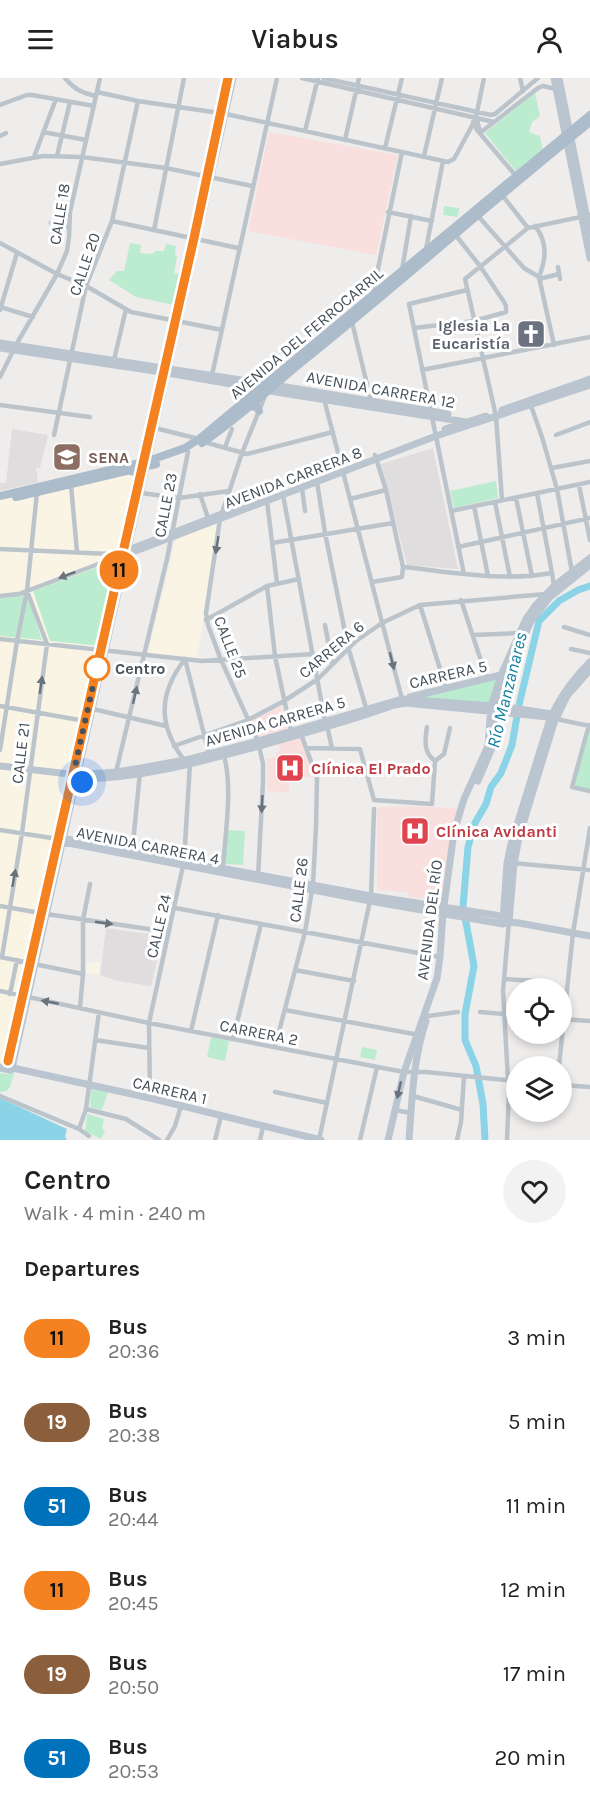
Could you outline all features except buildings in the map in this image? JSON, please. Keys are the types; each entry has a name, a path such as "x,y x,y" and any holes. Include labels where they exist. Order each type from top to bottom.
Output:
{"main road":[{"name":"AVENIDA DEL FERROCARRIL","path":"0,496 145,465 188,452 454,233 590,115"},
{"name":"AVENIDA DEL FERROCARRIL","path":"351,318 372,296 425,252 478,216 518,178 555,151 567,137 590,122"},
{"path":"555,151 561,150 568,153"},
{"name":"AVENIDA DEL FERROCARRIL","path":"0,501 130,471 185,448 224,428 266,387"},
{"path":"249,406 257,407 259,411"},
{"path":"130,471 135,472 140,479"}],"street":[{"path":"65,78 80,92 224,113 448,162 454,159 473,124 484,78"},
{"name":"CALLE 18","path":"0,377 57,274 67,251 70,212 100,78"},
{"path":"154,230 184,78"},
{"path":"224,113 228,78"},
{"path":"7,1066 33,963 75,777 85,721 103,650 140,479 155,428 233,78"},
{"path":"212,375 277,78"},
{"path":"302,78 398,97 475,115 494,122"},
{"path":"323,78 357,88"},
{"path":"345,140 359,78"},
{"path":"385,148 402,78"},
{"path":"424,156 442,78"},
{"path":"520,78 524,94"},
{"path":"480,133 524,94 538,78"},
{"path":"554,78 590,234"},
{"path":"559,78 568,153 586,216 590,258"},
{"path":"305,131 317,80"},
{"path":"475,115 495,114 524,94 540,87 556,89"},
{"path":"0,105 27,95 94,106"},
{"path":"34,157 56,99"},
{"name":"CALLE 20","path":"54,435 86,286 112,221 138,101"},
{"path":"57,156 70,102"},
{"path":"475,115 480,133"},
{"path":"473,124 518,178"},
{"path":"44,132 86,140"},
{"path":"0,136 6,133"},
{"path":"372,296 402,152"},
{"path":"0,163 34,157 82,157 166,168 252,186"},
{"path":"425,252 443,161"},
{"path":"502,195 528,228"},
{"path":"388,212 432,220"},
{"path":"402,271 411,216"},
{"path":"478,216 524,268 539,278 559,276 558,267"},
{"path":"502,500 496,414 464,280 466,276 528,228 586,216"},
{"path":"112,221 238,248"},
{"path":"51,224 69,227"},
{"path":"535,226 542,238 545,252 539,278 554,345"},
{"path":"414,328 474,321 504,314 506,309 504,302 454,233"},
{"path":"0,243 57,274 86,286 131,312 222,330"},
{"path":"16,253 0,308 33,317"},
{"path":"464,574 409,304 467,290"},
{"path":"114,360 126,309"},
{"path":"351,318 371,401"},
{"path":"422,370 590,337"},
{"name":"AVENIDA CARRERA 12","path":"0,343 14,348"},
{"name":"AVENIDA CARRERA 12","path":"0,348 14,348 167,371 473,421"},
{"name":"AVENIDA CARRERA 12","path":"72,357 114,360 167,371 212,375 266,387"},
{"path":"0,596 27,591 125,553 131,537 167,371"},
{"path":"530,403 590,379"},
{"path":"530,403 590,385"},
{"name":"CALLE 25","path":"258,877 263,764 258,744 221,660 206,620 206,613 221,516 266,387"},
{"path":"324,397 402,699"},
{"name":"AVENIDA CARRERA 12","path":"324,397 371,401 431,414"},
{"path":"530,403 552,468 572,572"},
{"name":"AVENIDA CARRERA 8","path":"125,553 436,434 530,403"},
{"path":"0,405 90,417"},
{"path":"556,435 590,422"},
{"path":"155,428 242,453 256,453 333,432"},
{"path":"225,447 232,429"},
{"name":"CALLE 23","path":"116,772 172,535 188,452"},
{"path":"372,582 402,578 403,567 386,490 375,457"},
{"path":"552,468 590,461"},
{"name":"AVENIDA CARRERA 8","path":"125,553 208,518 267,501 343,470"},
{"path":"316,482 348,647 367,712"},
{"path":"451,511 590,482"},
{"path":"70,484 78,552"},
{"path":"579,485 588,519 590,540"},
{"path":"302,488 305,511"},
{"path":"350,499 386,490"},
{"path":"141,493 179,498 229,491"},
{"path":"0,750 27,591 37,492"},
{"path":"537,493 554,586"},
{"path":"200,495 208,518"},
{"path":"283,495 332,748"},
{"path":"516,498 532,576"},
{"path":"267,501 277,583"},
{"path":"495,502 510,576"},
{"path":"474,506 488,576"},
{"path":"458,547 588,519"},
{"path":"272,543 393,524"},
{"path":"131,537 135,543 142,544"},
{"path":"0,549 125,553"},
{"name":"AVENIDA DEL RÍO","path":"494,709 523,633 526,619 554,586 590,558"},
{"name":"AVENIDA DEL RÍO","path":"409,1140 419,1035 440,957 445,910 461,819 492,748 494,709 501,675 538,610 550,597 590,565"},
{"path":"403,567 488,576 532,576 552,573"},
{"path":"206,620 267,586 299,579"},
{"path":"267,586 275,656 291,732"},
{"name":"CALLE 21","path":"1,957 22,833 47,644 27,591"},
{"name":"CARRERA 6","path":"174,746 248,720 284,701 318,679 348,647 382,623 420,605 546,594"},
{"path":"461,600 487,679"},
{"path":"420,605 446,688"},
{"path":"325,625 332,663"},
{"path":"564,627 590,635"},
{"path":"473,635 523,633"},
{"path":"0,639 185,659 221,660 313,654"},
{"path":"571,649 590,653"},
{"path":"72,790 59,774 78,763 93,709 103,650"},
{"path":"185,659 174,673 167,690 164,708 166,726 174,746 188,761"},
{"path":"185,659 209,754"},
{"path":"548,726 542,714 556,704 590,662"},
{"path":"505,921 511,843 548,726 572,689 590,670"},
{"name":"CARRERA 5","path":"402,699 501,675"},
{"name":"AVENIDA CARRERA 5","path":"367,712 402,699 494,709"},
{"name":"AVENIDA CARRERA 5","path":"0,766 75,777 140,772 188,761 224,756 291,732 406,703 554,716"},
{"path":"507,1056 504,1014 504,906 511,863 556,704"},
{"path":"0,706 85,721"},
{"path":"93,709 166,726"},
{"path":"554,716 589,725 572,787 590,791"},
{"name":"AVENIDA CARRERA 5","path":"188,761 209,754 301,734 326,724"},
{"path":"427,727 426,748 435,761"},
{"path":"307,748 360,749 374,800 432,804 435,761 444,754 450,728"},
{"name":"CALLE 26","path":"275,1047 305,932 313,887 316,778 301,734"},
{"path":"223,868 228,786 224,756"},
{"name":"CALLE 24","path":"150,1098 149,1023 184,863 188,761"},
{"path":"72,790 89,776 78,763"},
{"name":"AVENIDA CARRERA 5","path":"89,776 116,772 140,772"},
{"path":"132,853 140,772"},
{"path":"320,1140 371,898 374,809"},
{"path":"568,978 590,828"},
{"path":"0,830 61,840"},
{"name":"AVENIDA CARRERA 4","path":"61,840 590,936"},
{"name":"AVENIDA CARRERA 4","path":"184,863 223,868 258,877"},
{"path":"511,863 590,870"},
{"path":"80,1008 83,974 83,920 90,884"},
{"path":"0,906 169,932"},
{"path":"495,915 501,912 504,906"},
{"path":"175,908 440,957"},
{"name":"AVENIDA DEL RÍO","path":"388,1140 404,1072 441,979 445,957 445,910"},
{"path":"191,1031 218,915"},
{"name":"AVENIDA CARRERA 4","path":"486,917 495,915 505,921"},
{"path":"232,1039 261,924"},
{"path":"1,957 83,974"},
{"path":"10,994 17,960"},
{"path":"295,970 354,981"},
{"name":"CARRERA 2","path":"0,991 149,1023 404,1072 506,1080"},
{"path":"285,1010 419,1035"},
{"path":"79,1130 86,1109 99,1012"},
{"path":"428,1016 458,1012"},
{"path":"480,1012 504,1014"},
{"path":"572,1020 590,1022"},
{"path":"95,1040 149,1048"},
{"name":"CARRERA 1","path":"7,1066 320,1140"},
{"path":"360,1140 376,1067"},
{"path":"456,1140 462,1110 464,1076"},
{"path":"572,1086 590,1087"},
{"path":"275,1092 327,1103"},
{"path":"0,1096 89,1136"},
{"path":"413,1096 462,1110"},
{"path":"167,1140 175,1126 181,1106"},
{"path":"86,1109 126,1119 159,1140"},
{"path":"395,1110 411,1113"},
{"path":"215,1140 221,1116"},
{"path":"507,1140 508,1122"},
{"path":"260,1140 263,1127"}],"shaded area":[{"path":"269,132 398,155 376,255 248,231"},
{"path":"12,429 48,435 40,468 36,468 38,482 0,491 0,483 6,483"},
{"path":"433,448 458,569 407,565 381,464"},
{"path":"147,467 13,1068 0,1065 0,500"},
{"path":"219,522 197,658 148,653 175,542 178,538"},
{"path":"281,705 288,732 259,740 252,720"},
{"name":"Clínica El Prado","path":"301,735 315,777 289,777 289,792 268,791 267,759 276,757 276,752 280,751 279,743"},
{"name":"Clínica Avidanti","path":"377,807 457,808 442,899 409,897 408,892 377,890"},
{"path":"106,928 163,936 151,986 117,981 100,975"},
{"path":"100,962 99,975 86,973 87,963"}],"green space":[{"path":"535,93 540,116 532,122 529,132 540,136 543,150 516,171 485,133"},
{"path":"444,206 459,208 458,217 443,215"},
{"path":"130,243 141,245 140,253 153,254 155,251 164,251 166,244 176,246 174,273 180,274 174,305 136,297 109,280 117,271 124,271"},
{"path":"496,481 498,498 454,508 450,491"},
{"path":"117,560 99,646 50,641 33,591"},
{"path":"27,594 42,640 0,636 0,598"},
{"path":"498,678 489,704 416,698"},
{"path":"590,729 590,790 574,786"},
{"path":"227,830 245,831 243,865 225,864"},
{"path":"211,1037 229,1041 225,1061 207,1057"},
{"path":"362,1047 377,1050 375,1060 360,1057"},
{"path":"15,1071 10,1087 7,1091 0,1092 0,1073 7,1074"},
{"path":"91,1089 108,1092 102,1110 90,1107"},
{"path":"87,1114 104,1119 102,1128 105,1131 101,1139 85,1131"}],"water":[{"path":"0,1098 67,1129 65,1137 67,1140 0,1140"}],"waterway":[{"name":"Río Manzanares","path":"485,1140 483,1104 476,1066 465,1040 465,1014 474,966 463,906 468,847 475,823 486,804 491,787 501,773 512,745 539,621 559,601 590,586"}],"bus line":[{"name":"11","path":"8,1061 228,78"}],"place":[{"name":"Iglesia La Eucaristía","path":"531,334"},
{"name":"SENA","path":"67,457"},
{"name":"Centro","path":"97,668"},
{"name":"Clínica El Prado","path":"290,768"},
{"name":"Clínica Avidanti","path":"415,831"}],"route":[{"path":"82,782 90,779 77,779 78,775 73,775 97,668"}]}
